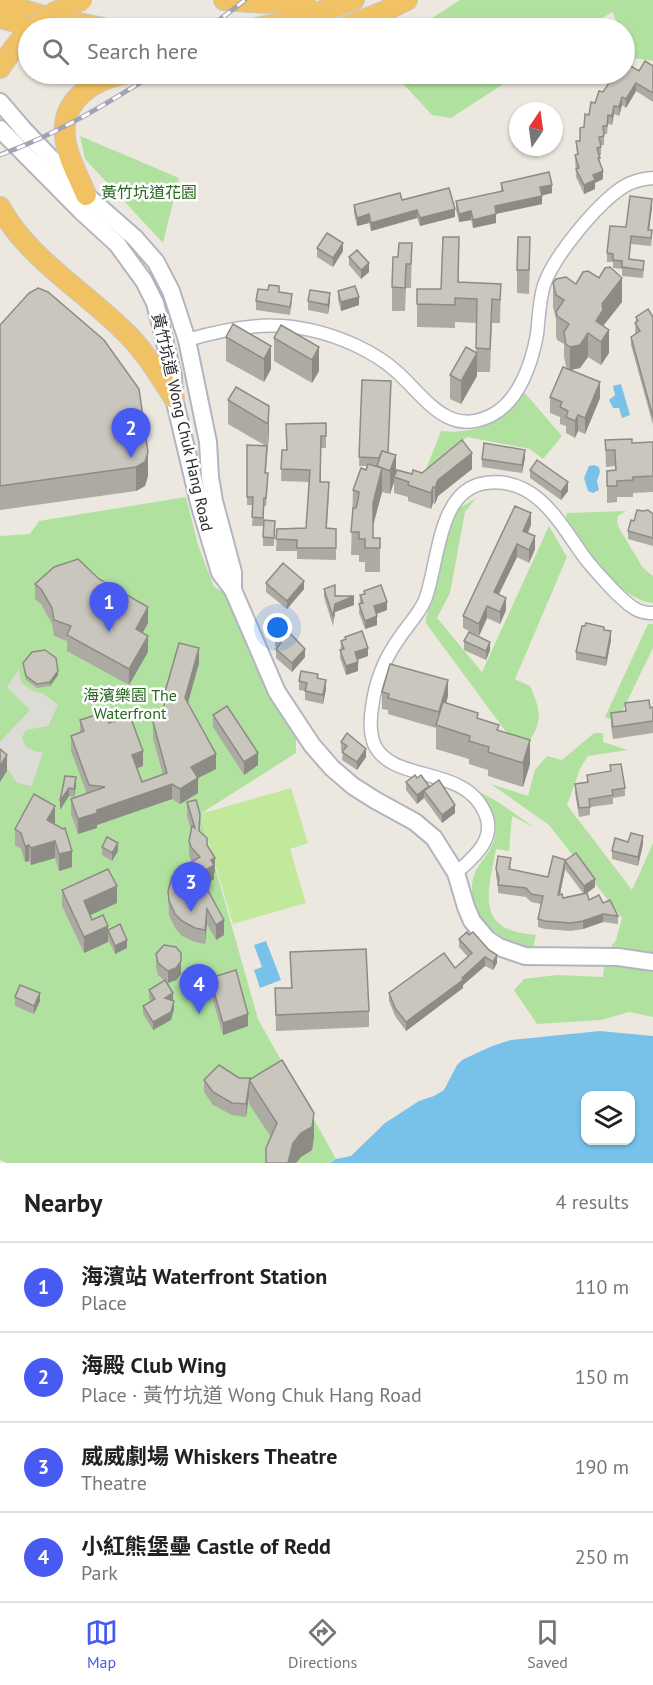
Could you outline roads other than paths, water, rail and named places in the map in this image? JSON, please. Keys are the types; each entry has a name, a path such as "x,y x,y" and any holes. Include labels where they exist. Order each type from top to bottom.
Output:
{"highway":[{"path":"46,18 82,0"},
{"path":"224,0 264,3 305,0"},
{"path":"301,18 354,0"},
{"path":"368,18 407,0"},
{"path":"0,3 55,18"},
{"path":"0,18 18,23"},
{"path":"0,68 18,43"},
{"path":"86,195 68,149 65,137 66,116 73,103 90,86 96,84"},
{"path":"0,207 12,226 43,259 132,339 154,366 174,398"}],"main road":[{"name":"黃竹坑道 Wong Chuk Hang Road","path":"0,102 86,195 135,238 156,262 171,291 187,340 208,442 214,501 233,572 233,590"},
{"name":"黃竹坑道 Wong Chuk Hang Road","path":"0,129 123,250 144,281 155,303 160,321 170,363 174,398 199,503 220,573 233,590 277,692 312,745 332,768 353,786 429,832 445,853 457,876 472,921 487,939 505,950 532,957 618,957 653,962"},
{"path":"160,321 169,331 187,340 170,363"},
{"path":"187,450 194,451 202,448 208,442"}],"street":[{"path":"187,340 252,325 282,326 313,331 344,340 378,357 397,372 429,405 443,415 466,421 482,419 504,406 525,374 536,336 547,277 560,256 608,198 630,183 653,178"},
{"path":"457,876 483,845 488,827 485,811 472,795 459,785 398,765 387,759 375,744 371,723 375,689 381,669 425,600 447,517 454,503 465,492 486,483 508,484 527,491 549,508 594,569 627,603 638,611 653,613"}],"water":[{"path":"621,384 630,415 622,418 619,408 613,408 609,400 615,395 613,386"},
{"path":"589,466 599,467 600,472 597,481 599,490 593,493 588,491 584,478"},
{"path":"266,941 281,980 260,988 254,970 262,967 254,945"},
{"path":"600,1031 653,1036 653,1163 330,1163 336,1159 351,1156 385,1123 419,1101 444,1090 462,1060 511,1040"}],"railway":[{"path":"222,18 245,0"},
{"path":"0,155 79,119 138,84"}],"place":[{"name":"海殿 Club Wing","path":"131,458"},
{"name":"海濱站 Waterfront Station","path":"109,632"},
{"name":"威威劇場 Whiskers Theatre","path":"191,912"},
{"name":"小紅熊堡壘 Castle of Redd","path":"199,1014"}],"park label":[{"name":"黃竹坑道花園","path":"149,192"},
{"name":"海濱樂園 The Waterfront","path":"130,704"}]}
